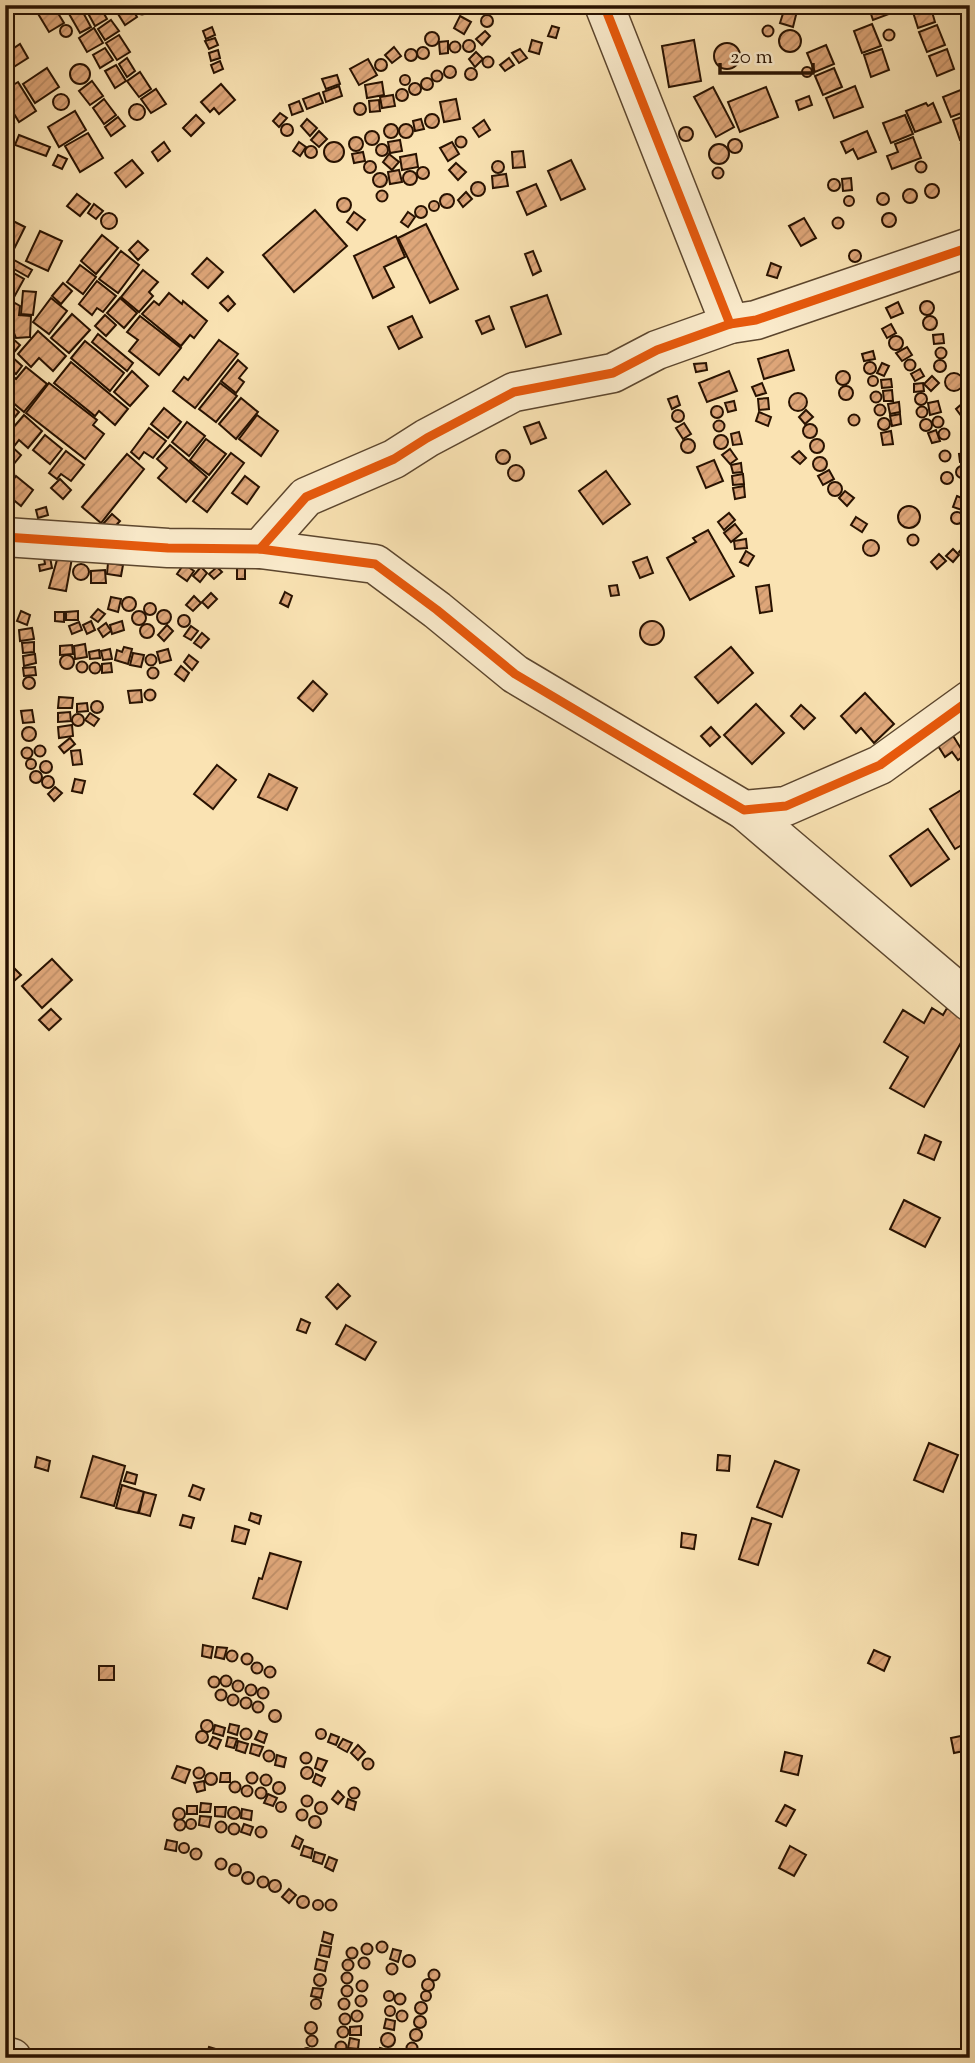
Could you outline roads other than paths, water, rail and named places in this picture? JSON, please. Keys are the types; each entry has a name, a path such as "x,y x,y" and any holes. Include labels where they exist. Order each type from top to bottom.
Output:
{"street":[{"path":"604,5 730,324"},
{"path":"260,549 306,497 394,459 466,416 514,392 613,373 657,350 730,324 756,320 970,247"},
{"path":"5,537 167,548 260,549 375,564 516,674 744,810 970,1002"},
{"path":"744,810 786,806 880,765 970,700"},
{"path":"5,2056 12,2058"}]}
